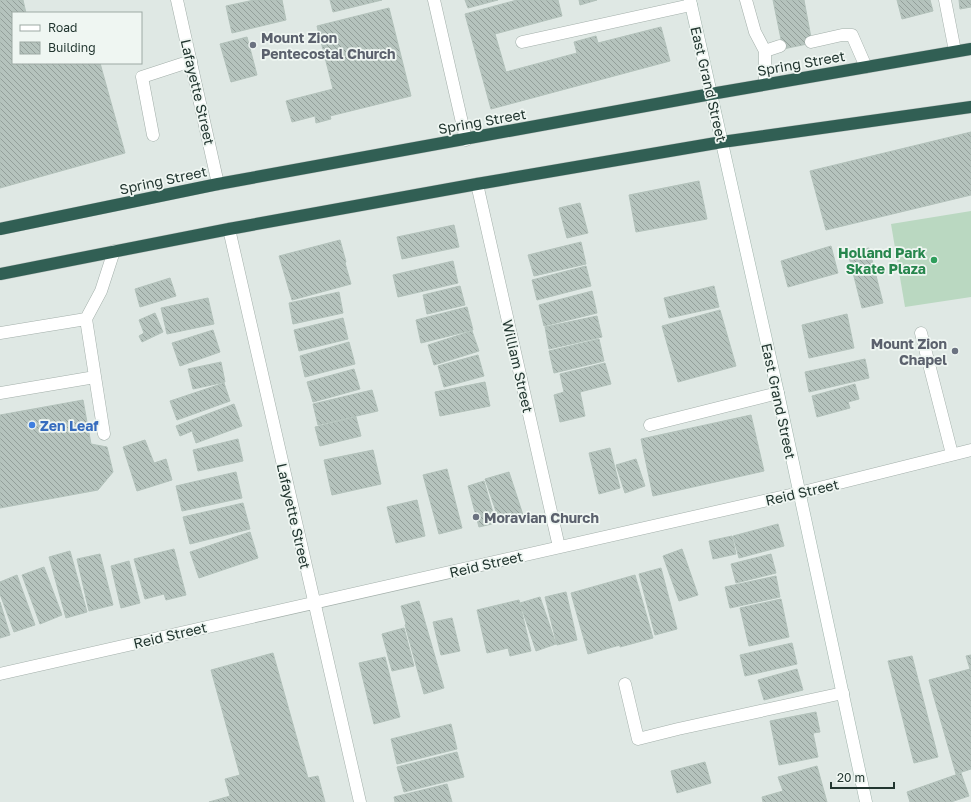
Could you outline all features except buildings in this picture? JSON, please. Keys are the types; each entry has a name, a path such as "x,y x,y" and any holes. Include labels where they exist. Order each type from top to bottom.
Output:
{"highway":[{"name":"Spring Street","path":"0,229 218,184 466,140 765,84 971,49"},
{"path":"0,274 229,229 722,142 971,107"}],"street":[{"name":"Lafayette Street","path":"177,0 218,184"},
{"path":"434,0 466,140"},
{"path":"746,0 756,32 764,51 765,84"},
{"path":"945,0 956,52"},
{"path":"522,42 691,2"},
{"name":"East Grand Street","path":"691,2 778,393 866,802"},
{"path":"811,42 842,35 852,35 866,67"},
{"path":"764,51 780,46"},
{"path":"153,135 142,76 191,61"},
{"name":"William Street","path":"478,184 559,547"},
{"name":"Lafayette Street","path":"229,229 360,802"},
{"path":"104,434 86,319 101,291 114,251"},
{"path":"0,332 86,319"},
{"path":"921,332 952,454"},
{"path":"0,393 95,377"},
{"path":"650,425 778,393"},
{"name":"Reid Street","path":"0,674 799,493 971,450"},
{"path":"625,684 638,739 843,693"}],"green space":[{"name":"Holland Park Skate Plaza","path":"971,211 971,297 905,307 891,224"}],"place":[{"name":"Mount Zion Pentecostal Church","path":"253,45"},
{"name":"Holland Park Skate Plaza","path":"934,260"},
{"name":"Mount Zion Chapel","path":"955,351"},
{"name":"Zen Leaf","path":"32,425"},
{"name":"Moravian Church","path":"476,517"}]}
